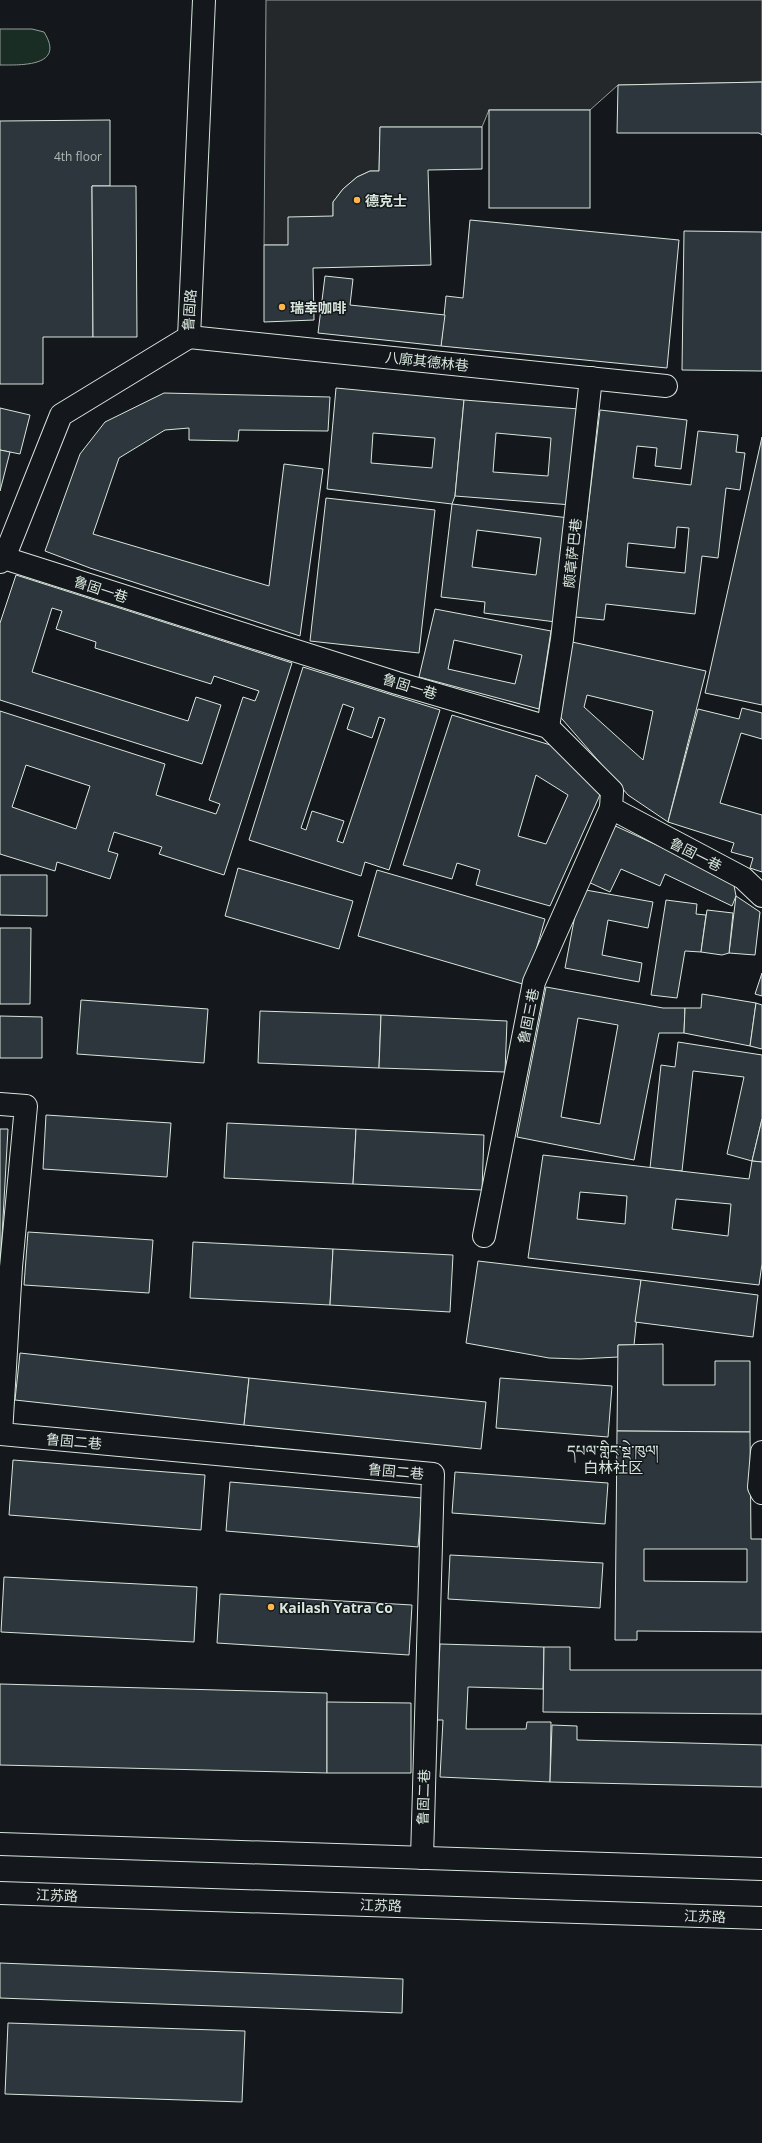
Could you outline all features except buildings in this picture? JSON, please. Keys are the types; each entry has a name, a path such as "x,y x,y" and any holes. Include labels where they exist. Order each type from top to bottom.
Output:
{"main road":[{"name":"鲁固路","path":"2,560 61,415 188,337 204,0"},
{"name":"八廓其德林巷","path":"188,337 666,386"},
{"name":"颇章萨巴巷","path":"548,727 562,639 591,378"},
{"name":"鲁固一巷","path":"2,560 397,683 548,727 612,790 611,808 743,878 762,896"},
{"name":"鲁固三巷","path":"484,1236 534,982 611,808"},
{"name":"鲁固二巷","path":"0,1104 26,1106 3,1365 1,1442 433,1474 422,1858"},
{"path":"762,1452 759,1487 762,1493"},
{"path":"0,1844 762,1869"},
{"name":"江苏路","path":"0,1893 762,1918"}],"green space":[{"path":"0,29 32,29 44,32 49,43 49,52 45,58 38,62 19,65 0,65"}],"shaded area":[{"path":"266,0 762,0 762,82 618,85 590,110 489,110 482,127 380,127 379,171 370,171 357,177 343,189 333,202 333,216 288,245 264,245"}],"place":[{"name":"德克士","path":"357,200"},
{"name":"瑞幸咖啡","path":"282,307"},
{"name":"Kailash Yatra Co","path":"271,1607"}],"district":[{"name":"དཔལ་གླིང་སྡེ་ཁུལ། 白林社区","path":"613,1458"}]}
